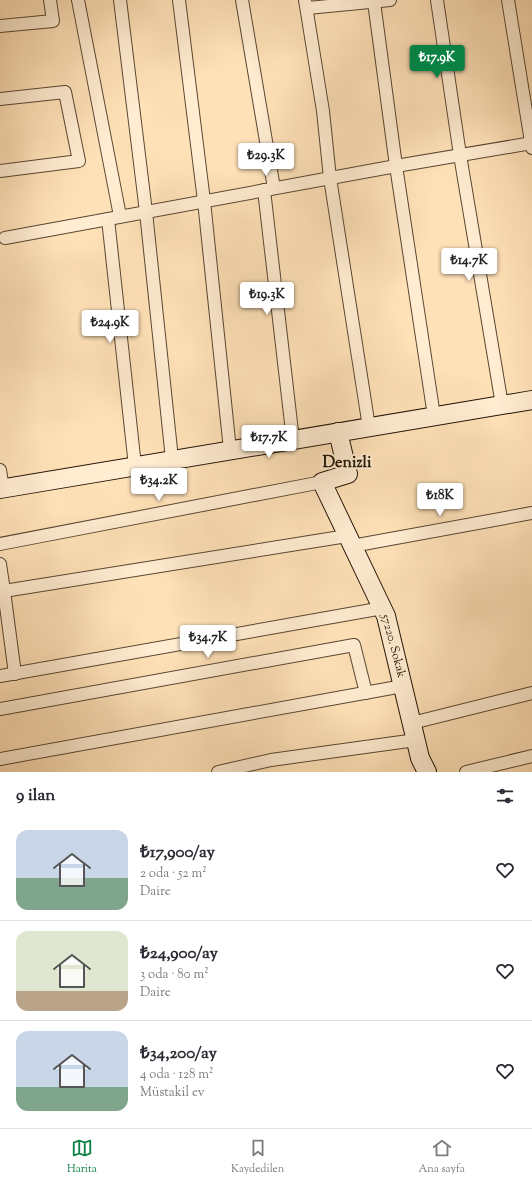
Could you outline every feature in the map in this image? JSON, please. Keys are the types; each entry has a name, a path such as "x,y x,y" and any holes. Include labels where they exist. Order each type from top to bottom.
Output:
{"street":[{"path":"0,26 53,21 50,0"},
{"path":"78,0 114,218 135,466"},
{"path":"120,0 146,212 172,460"},
{"path":"178,0 204,201 230,450"},
{"path":"242,0 269,189 293,440"},
{"path":"369,427 330,178 323,111 307,4 374,2 390,0"},
{"path":"437,0 460,155 502,405"},
{"path":"5,238 396,166 532,145 508,0"},
{"path":"374,2 396,166 434,416"},
{"path":"0,99 65,92 80,162 0,171"},
{"path":"0,470 1,489 532,400"},
{"path":"0,544 322,482 348,474 338,432"},
{"name":"57220. Sokak","path":"322,482 386,616 420,758 427,772"},
{"path":"4,591 350,541 532,512"},
{"path":"0,564 15,674"},
{"path":"0,676 382,608"},
{"path":"0,709 354,645 366,693"},
{"path":"0,760 403,686"},
{"path":"218,772 414,731 532,693"},
{"path":"466,772 532,756"}],"district":[{"name":"Denizli","path":"347,463"}]}
